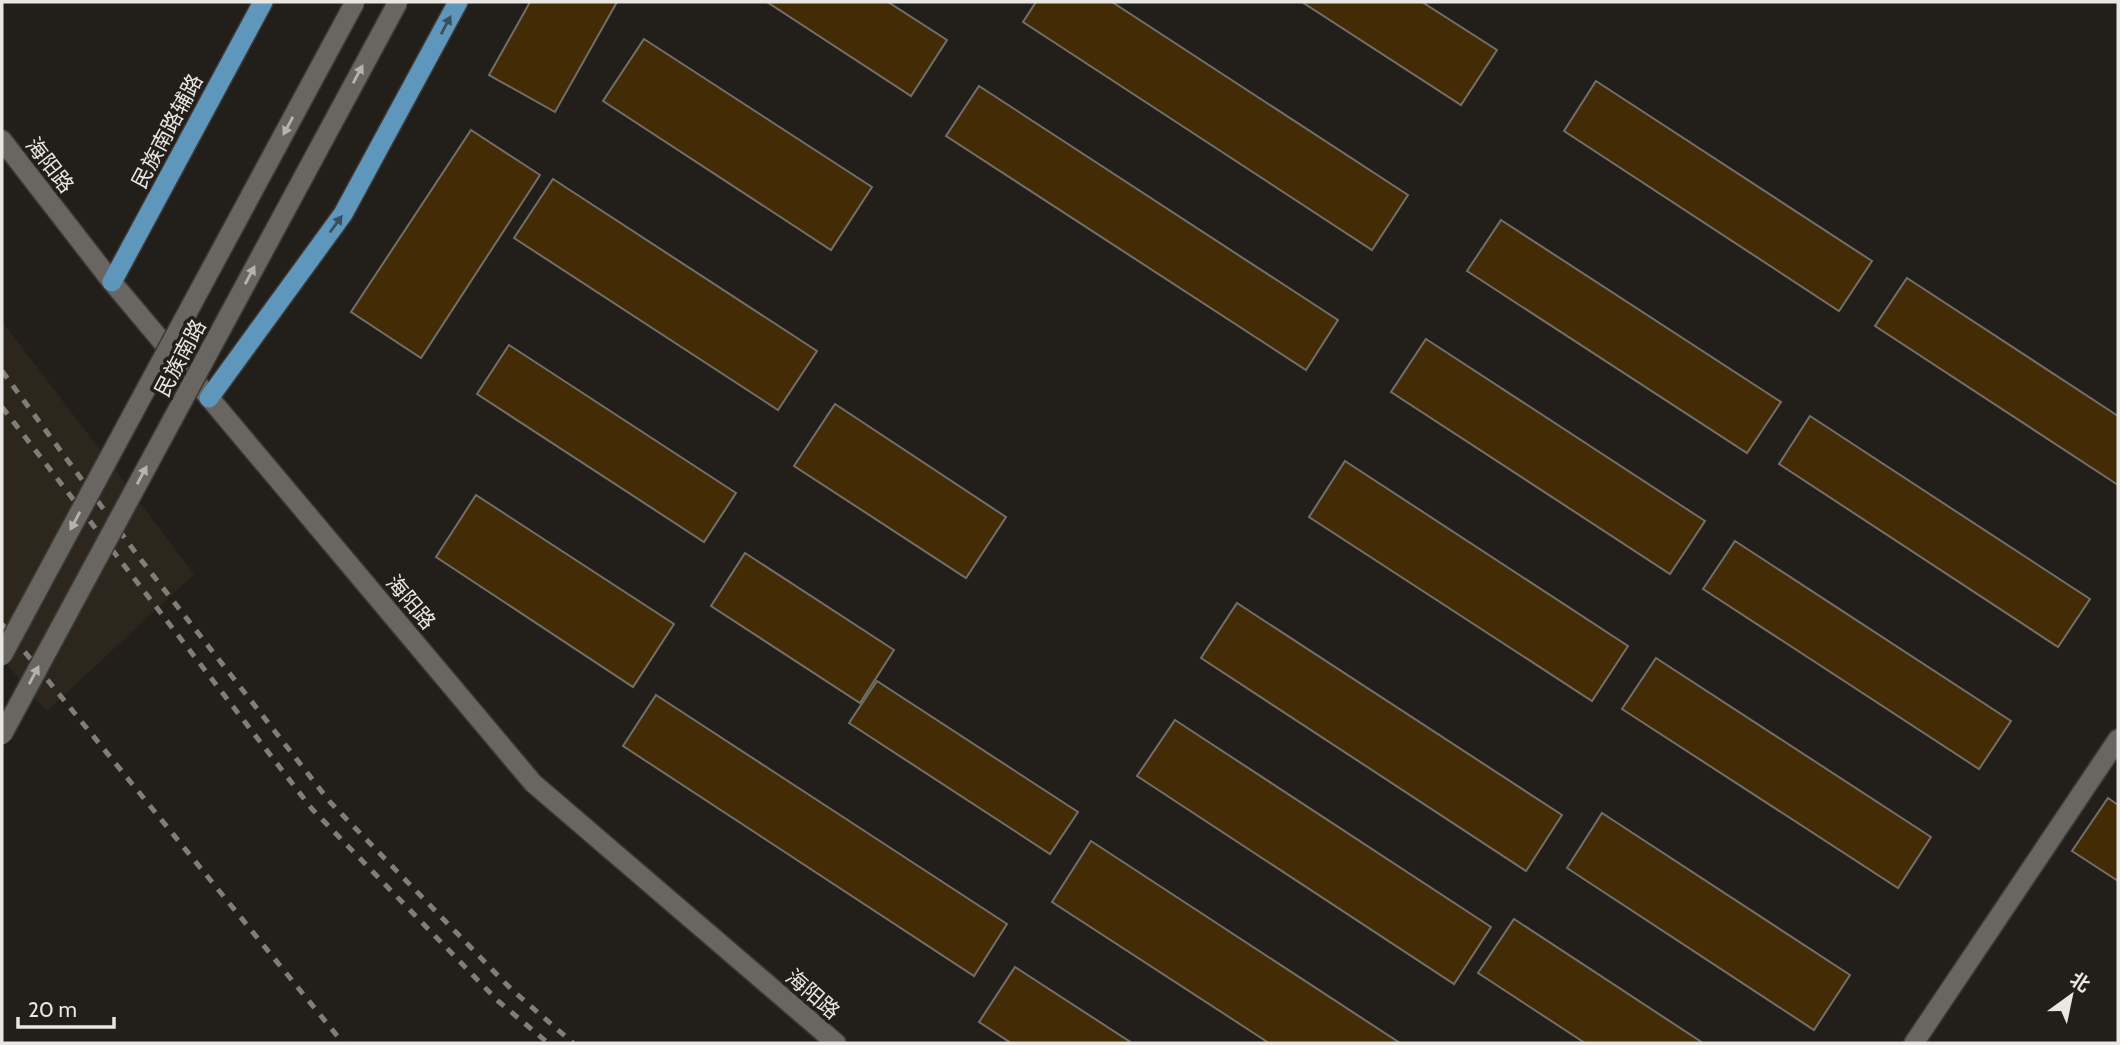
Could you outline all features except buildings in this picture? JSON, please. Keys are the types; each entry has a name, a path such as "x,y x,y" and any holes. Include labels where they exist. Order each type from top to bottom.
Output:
{"main road":[{"name":"民族南路辅路","path":"112,282 262,2"},
{"name":"民族南路","path":"2,656 355,2"},
{"name":"民族南路","path":"2,735 398,2"},
{"path":"209,398 343,214 458,2"},
{"name":"海阳路","path":"2,140 112,282 533,783 836,1043"},
{"path":"1914,1043 2118,739"}],"shaded area":[{"path":"2,321 194,574 47,711 2,659"}],"railway":[{"path":"2,371 138,556 330,802 511,989 573,1043"},
{"path":"2,407 312,809 498,1001 548,1043"},
{"path":"2,624 343,1043"}]}
